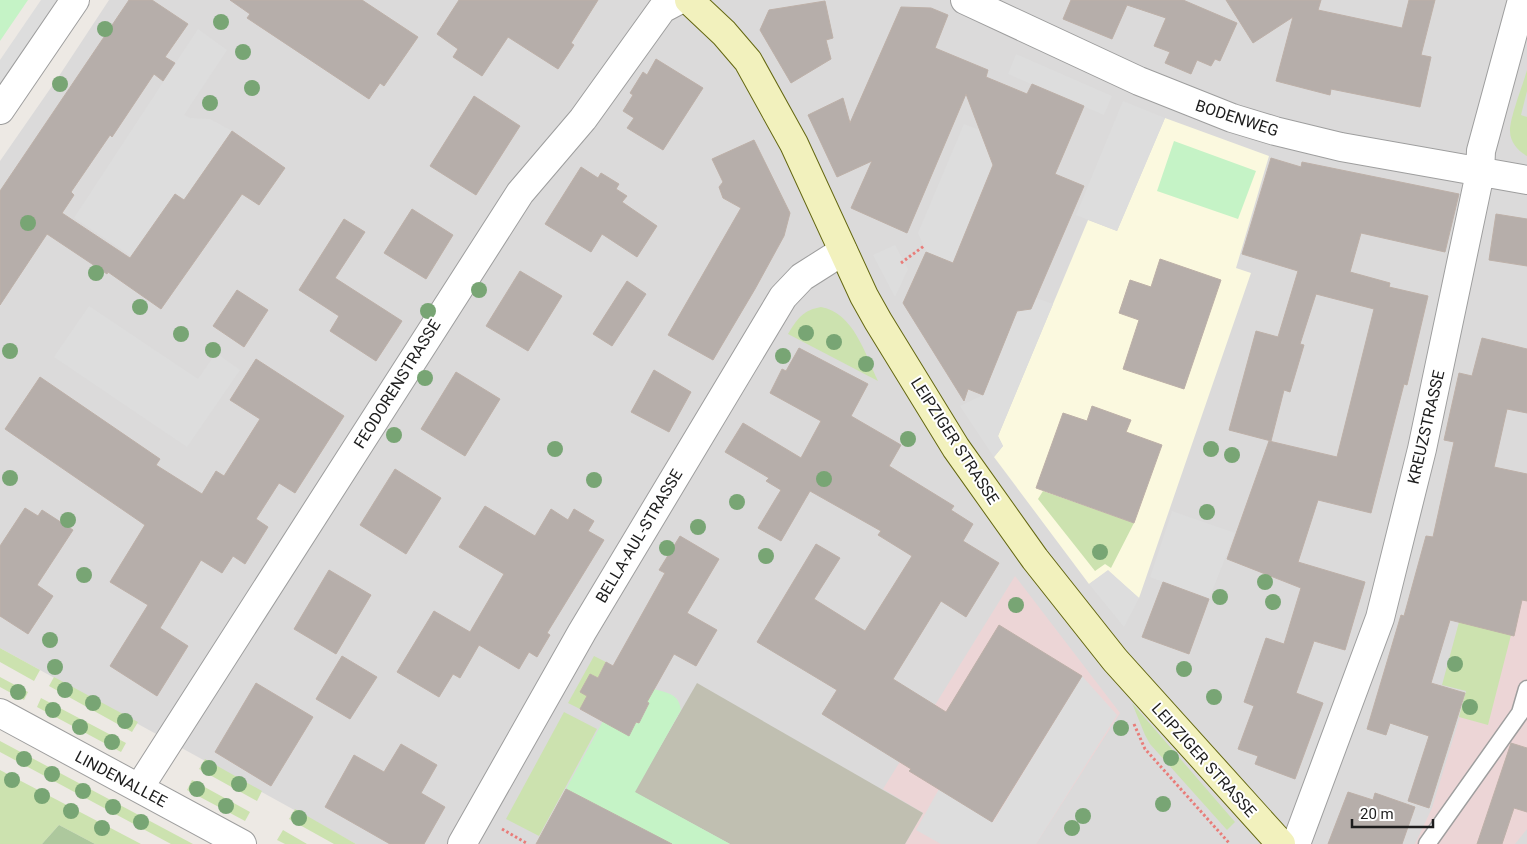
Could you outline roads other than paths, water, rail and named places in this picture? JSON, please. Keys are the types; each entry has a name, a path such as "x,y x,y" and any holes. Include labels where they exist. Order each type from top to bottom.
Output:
{"main road":[{"name":"LEIPZIGER STRASSE","path":"689,0 724,33 748,61 794,144 856,281 878,321 956,448 1035,560 1115,660 1281,844"}],"street":[{"path":"0,110 75,0"},
{"name":"FEODORENSTRASSE","path":"140,788 520,193 583,119 662,9 679,0"},
{"name":"KREUZSTRASSE","path":"1296,844 1380,618 1422,449 1480,173 1481,151 1522,0"},
{"name":"BODENWEG","path":"970,1 1139,82 1232,118 1275,131 1341,147 1527,180"},
{"name":"BELLA-AUL-STRASSE","path":"462,844 582,632 783,297 802,277 843,252"},
{"name":"LINDENALLEE","path":"0,713 242,844"}],"lane":[{"path":"1427,844 1520,713 1527,688"}]}
